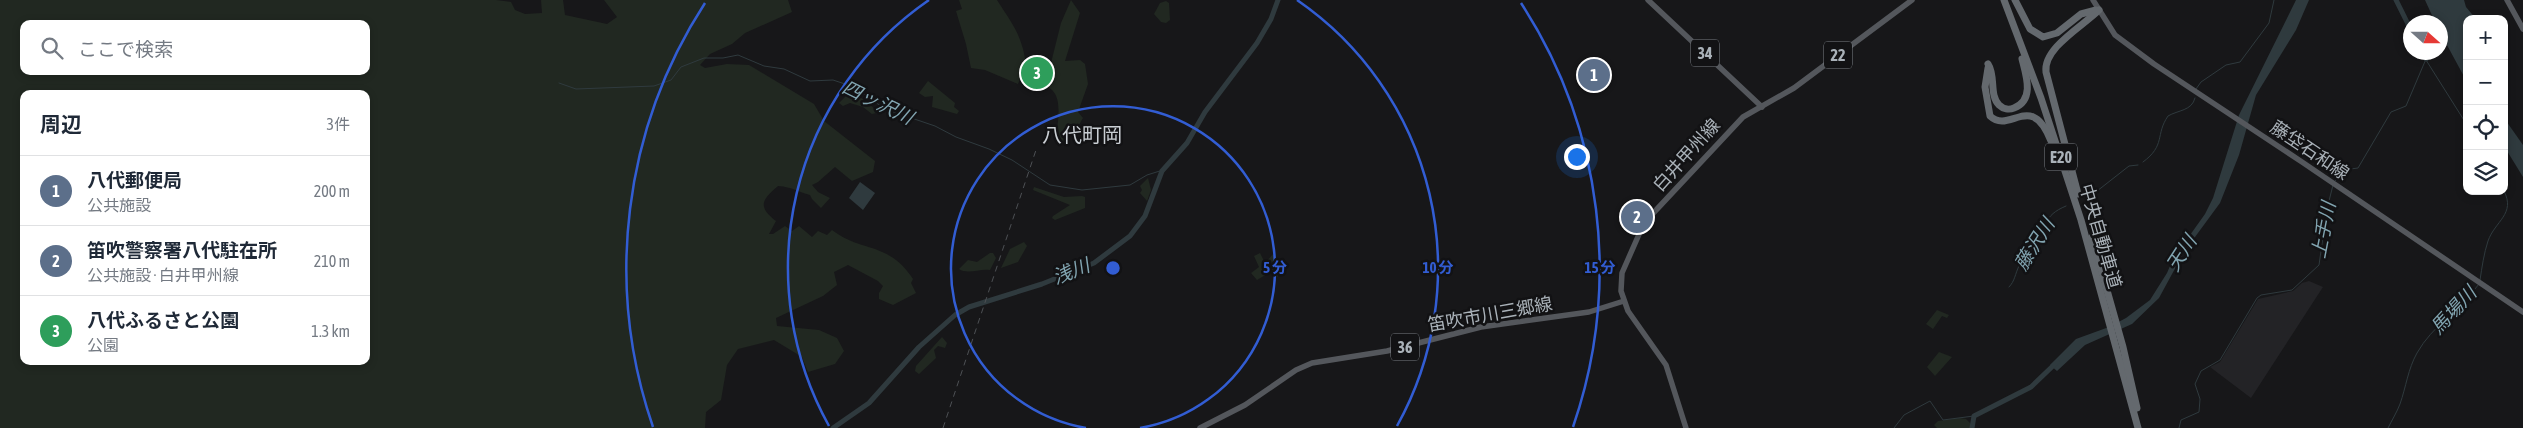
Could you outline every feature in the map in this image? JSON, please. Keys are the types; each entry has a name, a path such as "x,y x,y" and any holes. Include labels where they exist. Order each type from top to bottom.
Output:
{"highway":[{"name":"中央自動車道","path":"2004,0 2070,183 2112,317"},
{"path":"2004,0 2019,46 2028,90 2025,98 2018,106 2009,109 2001,106 1996,98 1992,71 1988,64 1985,87 1989,112 1993,118 1999,121 2027,115 2039,120 2048,134 2070,183"},
{"name":"中央自動車道","path":"2009,0 2078,194 2142,428"},
{"path":"2015,0 2030,29 2043,36 2057,33 2080,14 2099,10"},
{"path":"2078,194 2063,143 2046,72 2046,63 2051,52 2099,10"},
{"name":"中央自動車道","path":"2121,348 2138,428"}],"main road":[{"name":"34","path":"1648,0 1762,106"},
{"name":"22","path":"1762,106 1794,88 1912,0"},
{"name":"藤垈石和線","path":"2093,0 2109,27 2120,40 2523,312"},
{"path":"2507,0 2523,29"},
{"name":"白井甲州線","path":"1686,428 1666,366 1624,301 1621,285 1622,273 1648,217 1743,117 1762,106"},
{"name":"笛吹市川三郷線","path":"1200,428 1245,404 1296,370 1312,362 1387,351 1481,327 1589,312 1624,301"}],"shaded area":[{"path":"0,0 496,0 511,2 515,10 525,14 542,13 541,0 563,0 565,15 607,24 617,17 604,0 788,0 792,12 745,33 732,44 710,54 700,65 705,68 727,64 749,65 814,104 824,121 875,161 873,172 852,181 835,167 812,185 818,192 830,198 821,208 810,195 792,188 778,186 768,195 764,203 766,211 776,221 769,234 773,234 785,226 792,231 799,226 812,237 818,231 827,235 832,230 843,237 884,253 894,259 904,267 913,279 911,283 916,293 893,305 879,299 879,293 883,286 878,281 848,265 834,272 837,285 823,296 776,318 777,326 819,330 837,338 844,351 835,364 808,372 802,357 774,340 738,349 727,365 721,400 706,412 705,428 0,428"},
{"path":"959,0 997,0 1017,33 1026,61 1030,67 1051,63 1061,23 1071,0 1080,13 1065,61 1080,60 1085,64 1088,84 1078,112 1083,118 1061,144 1056,139 1057,100 1055,93 1043,86 1043,78 1033,78 1033,81 1020,79 1018,84 985,70 971,68 956,11 962,9"},
{"path":"1166,1 1169,3 1170,20 1166,23 1161,22 1154,14 1160,3"},
{"path":"928,81 955,103 954,107 959,111 957,114 932,107 933,96 925,97 919,93"},
{"path":"855,93 876,110 876,113 872,114 863,107 850,103 843,106 839,103 846,96"},
{"path":"1148,178 1151,190 1147,201 1140,193 1142,190 1140,186"},
{"path":"1034,187 1064,197 1085,197 1085,208 1055,220 1052,218 1053,216 1070,205 1033,190"},
{"path":"1024,242 1027,246 1018,262 1001,268 1010,249"},
{"path":"993,253 996,258 990,270 963,271 959,269 968,260 977,262"},
{"path":"1260,253 1265,263 1273,254 1284,271 1277,277 1272,271 1257,280 1251,273 1259,267 1254,256"},
{"path":"2309,281 2323,287 2251,398 2210,367 2220,362 2258,299 2293,291 2302,283"},
{"path":"1937,310 1949,315 1947,318 1942,316 1933,329 1926,324"},
{"path":"942,337 947,343 945,348 938,346 934,350 936,358 919,374 915,371 916,366"},
{"path":"1939,352 1952,357 1935,376 1927,367"},
{"path":"1966,419 1971,424 1970,428 1937,428 1934,425 1938,421"}],"water":[{"path":"2296,0 2309,0 2296,30 2256,95 2239,155 2220,203 2184,252 2159,298 2132,324 2085,345 2057,371 2050,365 2076,339 2109,327 2126,318 2150,300 2167,273 2173,259 2205,214 2213,198 2239,115"},
{"path":"2425,0 2464,0 2466,7 2473,15 2463,15 2463,75 2448,47 2448,15 2432,15"},
{"path":"2508,124 2523,145 2523,177 2508,153"},
{"path":"860,182 875,193 863,210 849,198"}],"waterway":[{"name":"浅川","path":"833,428 869,403 919,347 955,315 969,307 1042,284 1094,263 1130,236 1145,216 1162,171 1187,143 1205,112 1257,43 1271,19 1278,0"},
{"name":"藤沢川","path":"2196,89 2201,82 2226,65 2240,62 2269,23 2274,0"},
{"name":"馬場川","path":"2396,0 2404,15"},
{"name":"四ッ沢川","path":"559,83 576,89 654,86 671,80 681,67 704,58 723,58 738,55 764,66 784,69 810,81 833,80 854,87 885,109 935,126 956,137 989,149 1012,160 1050,185 1082,190 1130,185 1147,175 1163,170"},
{"name":"馬場川","path":"2426,60 2463,119"},
{"name":"上手川","path":"2335,181 2343,170 2358,168 2391,112 2406,106 2426,60"},
{"name":"藤沢川","path":"2143,162 2158,145 2168,116 2188,108 2195,98"},
{"name":"藤沢川","path":"2092,195 2129,166 2138,165"},
{"name":"上手川","path":"2179,428 2181,420 2199,412 2200,399 2195,384 2201,371 2220,360 2257,298 2261,295 2292,290 2319,265 2327,209 2333,185"},
{"name":"馬場川","path":"2480,280 2488,241 2508,206 2506,195"},
{"name":"藤沢川","path":"2009,287 2014,280 2020,263 2040,238 2046,222 2053,214 2066,206"},
{"name":"馬場川","path":"2388,428 2400,404 2414,359 2423,343 2464,302 2479,284"},
{"name":"天川","path":"1972,428 1974,416 2031,387 2057,362"},
{"path":"1894,428 1904,415 1930,401 1943,420 1974,416"}],"railway":[{"path":"943,428 1036,150"}],"place":[{"name":"八代ふるさと公園","path":"1037,73"},
{"name":"八代郵便局","path":"1594,75"},
{"name":"笛吹警察署八代駐在所","path":"1637,217"}],"district":[{"name":"八代町岡","path":"1082,134"}]}
